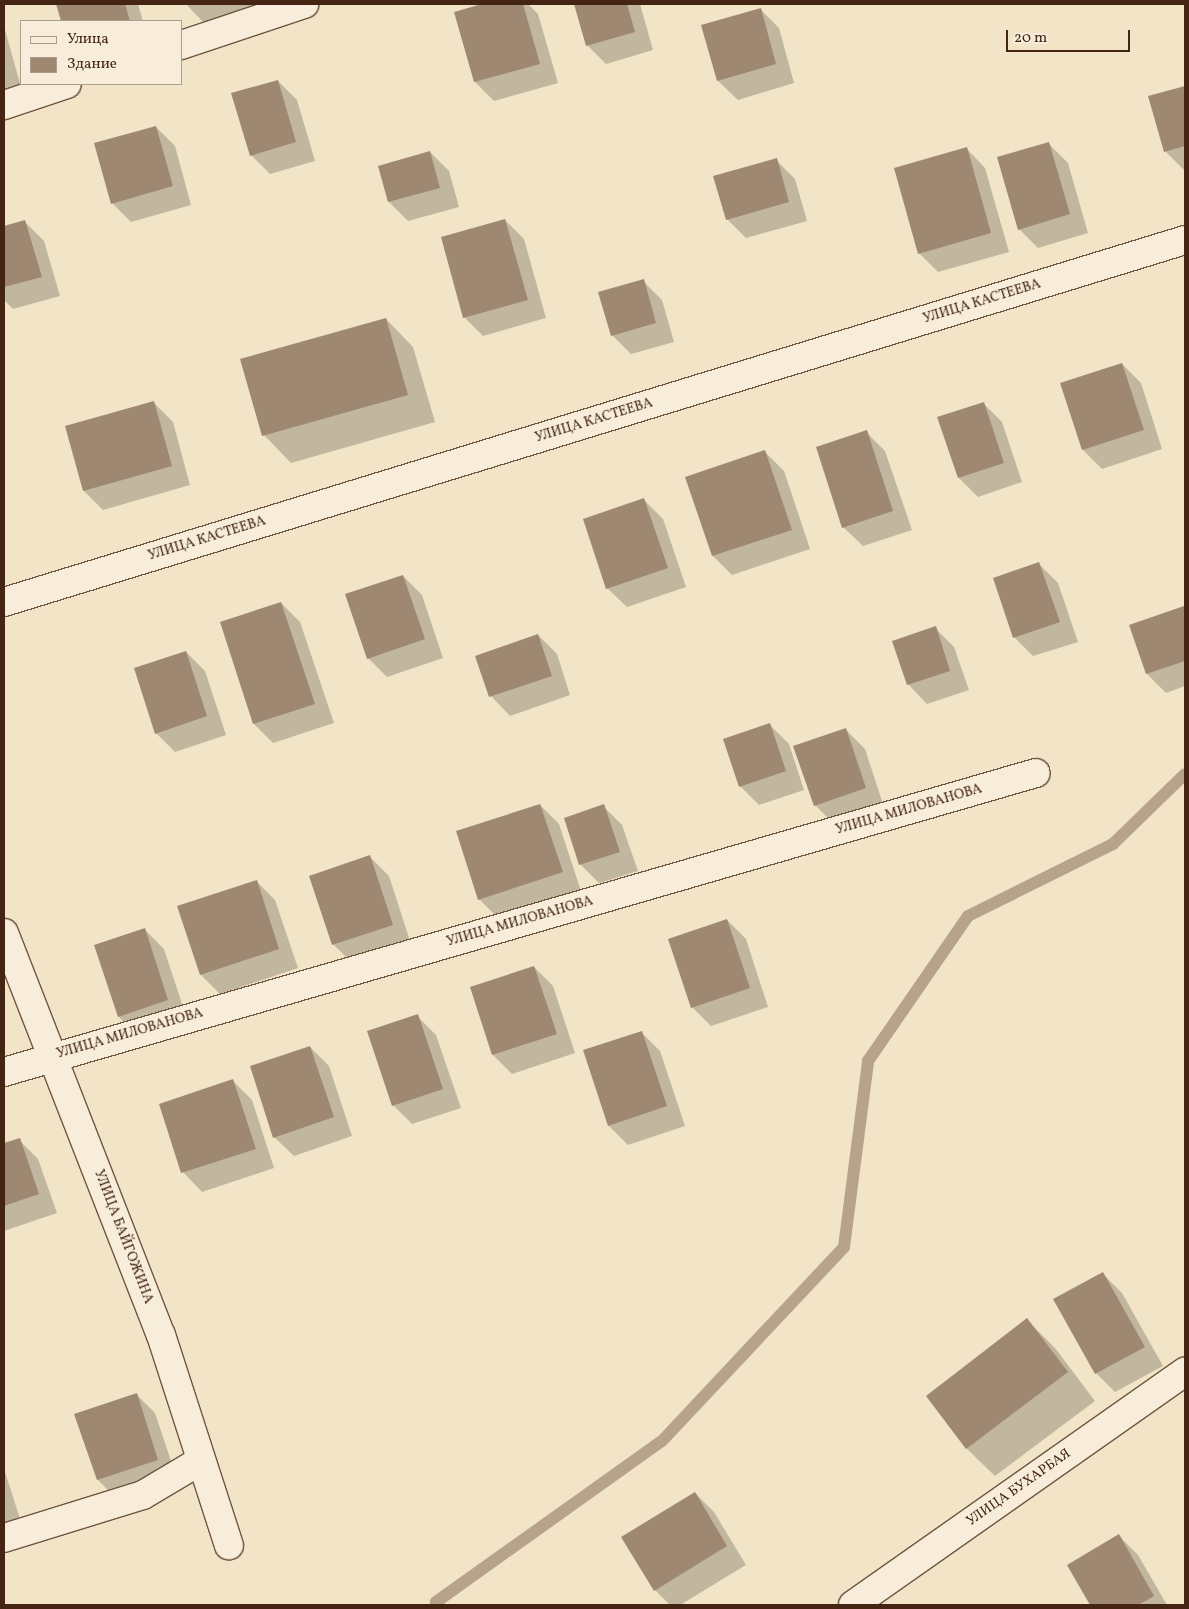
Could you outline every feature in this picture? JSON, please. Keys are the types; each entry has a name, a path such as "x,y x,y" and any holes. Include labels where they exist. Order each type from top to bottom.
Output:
{"street":[{"path":"182,45 304,4"},
{"path":"4,105 65,85"},
{"name":"УЛИЦА КАСТЕЕВА","path":"4,602 1185,240"},
{"name":"УЛИЦА МИЛОВАНОВА","path":"4,1072 1036,773"},
{"name":"УЛИЦА БАЙГОЖИНА","path":"4,933 54,1056 161,1335 200,1461 230,1545"},
{"name":"УЛИЦА БУХАРБАЯ","path":"853,1605 1185,1372"},
{"path":"4,1538 143,1495 200,1461"}],"building":[{"path":"56,4 125,4 130,20 61,20"},
{"path":"482,4 523,4 540,64 474,82 454,12"},
{"path":"574,4 627,4 635,32 586,46"},
{"path":"761,8 776,64 717,81 701,25"},
{"path":"278,80 296,142 250,156 231,93"},
{"path":"1185,86 1185,146 1164,152 1148,96"},
{"path":"156,126 173,186 111,204 94,143"},
{"path":"1049,142 1070,214 1018,230 997,157"},
{"path":"967,147 991,233 918,254 894,168"},
{"path":"430,151 440,188 388,202 378,166"},
{"path":"777,158 789,202 726,220 713,176"},
{"path":"505,219 528,300 463,318 441,237"},
{"path":"25,220 42,277 4,287 4,226"},
{"path":"644,279 656,323 611,336 598,292"},
{"path":"386,318 408,395 262,436 240,359"},
{"path":"1122,363 1144,430 1082,450 1060,383"},
{"path":"154,401 172,466 83,491 65,426"},
{"path":"984,402 1004,463 958,478 937,417"},
{"path":"867,430 893,511 842,528 816,447"},
{"path":"765,450 792,530 712,556 685,477"},
{"path":"644,498 668,568 606,589 583,519"},
{"path":"1039,562 1060,622 1013,638 993,578"},
{"path":"403,575 425,639 367,659 345,594"},
{"path":"281,602 315,704 253,724 220,622"},
{"path":"1184,606 1185,661 1146,674 1129,625"},
{"path":"936,626 950,671 907,685 892,641"},
{"path":"538,634 552,676 489,697 475,656"},
{"path":"186,651 207,716 155,734 134,668"},
{"path":"770,723 786,771 739,787 723,739"},
{"path":"846,728 866,788 814,806 793,746"},
{"path":"540,804 563,872 478,900 456,831"},
{"path":"604,804 620,852 579,865 564,818"},
{"path":"370,855 393,925 332,945 309,876"},
{"path":"257,880 279,949 200,975 177,906"},
{"path":"727,919 750,988 691,1008 668,939"},
{"path":"145,928 168,1000 118,1017 94,945"},
{"path":"534,966 557,1034 492,1055 470,987"},
{"path":"418,1014 443,1089 392,1106 367,1031"},
{"path":"642,1031 667,1106 608,1126 583,1050"},
{"path":"310,1046 334,1117 273,1138 250,1066"},
{"path":"233,1079 256,1149 181,1173 159,1104"},
{"path":"20,1138 39,1194 4,1206 4,1143"},
{"path":"1103,1272 1145,1347 1095,1374 1053,1299"},
{"path":"1027,1318 1068,1372 966,1449 926,1396"},
{"path":"137,1393 158,1460 97,1480 74,1414"},
{"path":"695,1492 727,1546 654,1591 621,1537"},
{"path":"1119,1534 1154,1596 1138,1605 1090,1605 1067,1565"}],"waterway":[{"path":"436,1605 436,1602 662,1441 844,1247 868,1061 968,916 1113,844 1185,774"}]}
